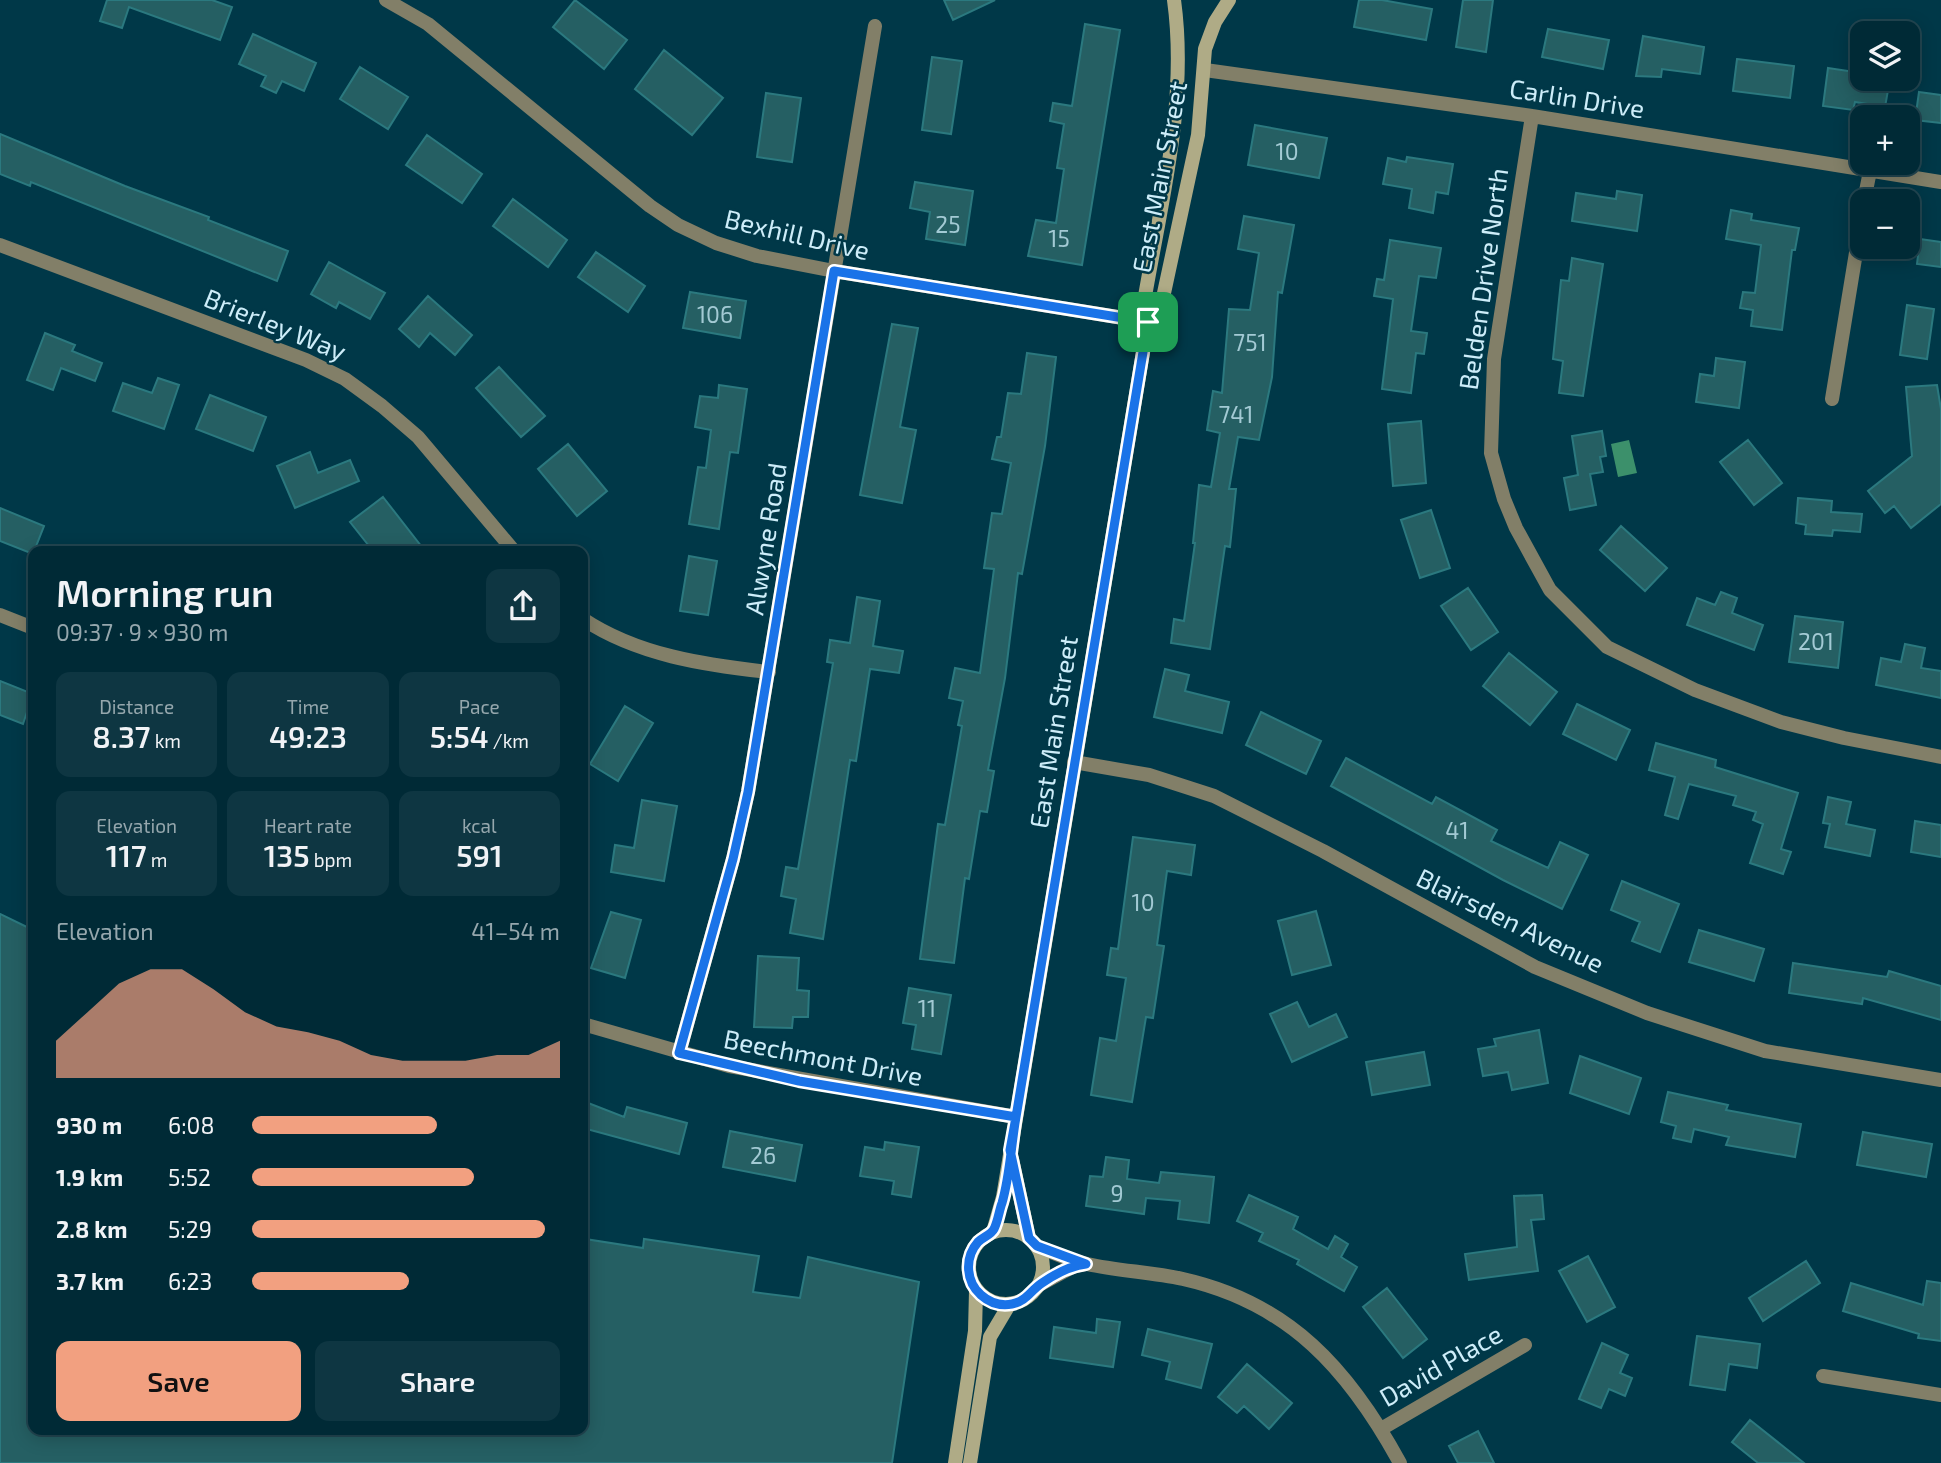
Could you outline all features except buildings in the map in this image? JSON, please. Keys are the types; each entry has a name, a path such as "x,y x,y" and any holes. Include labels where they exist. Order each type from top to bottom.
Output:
{"main road":[{"name":"East Main Street","path":"993,1232 1003,1197 1148,322 1144,302 1178,86 1178,30 1174,0"},
{"name":"East Main Street","path":"1148,322 1161,307 1172,244 1198,135 1208,38 1229,0"},
{"name":"East Main Street","path":"1010,1150 1033,1242"},
{"path":"1009,1230 1033,1242 1043,1261 1039,1285 1032,1295 1009,1305 997,1304 976,1291 970,1280 970,1256 976,1244 993,1232 1009,1230"},
{"path":"955,1463 975,1331 976,1291"},
{"path":"970,1463 990,1337 1009,1305"}],"street":[{"name":"Bexhill Drive","path":"386,0 429,24 650,206 678,225 716,243 757,256 834,271 1148,322"},
{"name":"Alwyne Road","path":"679,1053 733,859 769,672 875,26"},
{"name":"Carlin Drive","path":"1205,70 1532,116 1850,168"},
{"name":"Belden Drive North","path":"1532,116 1494,359 1491,453 1504,499 1516,528 1550,590 1607,647 1695,690 1781,722 1844,738 1941,757"},
{"name":"Carlin Drive","path":"1896,175 1941,182"},
{"name":"Brierley Way","path":"0,245 306,360 345,379 418,437 510,546"},
{"path":"1832,399 1855,259"},
{"path":"0,615 28,626"},
{"path":"588,622 634,646 736,668 769,672"},
{"name":"Blairsden Avenue","path":"1074,762 1149,775 1214,796 1323,851 1535,967 1647,1013 1765,1051 1941,1080"},
{"name":"Beechmont Drive","path":"588,1026 679,1053 799,1081 1016,1117"},
{"path":"1033,1242 1086,1264 1180,1278 1216,1287 1285,1321 1326,1355 1358,1394 1400,1463"},
{"path":"1039,1285 1074,1266 1086,1264"},
{"name":"David Place","path":"1381,1429 1525,1345"},
{"path":"1823,1376 1941,1395"}],"shaded area":[{"path":"1629,440 1637,473 1618,477 1611,444"}],"route":[{"path":"1148,322 834,271 748,792 733,859 679,1053 799,1081 1016,1117 1010,1150 1003,1197 993,1232 976,1244 968,1268 976,1291 997,1304 1009,1305 1021,1301 1032,1295 1039,1285 1074,1266 1086,1264 1037,1246 1029,1238 1010,1150 1016,1117 1074,762 1148,322"}]}
